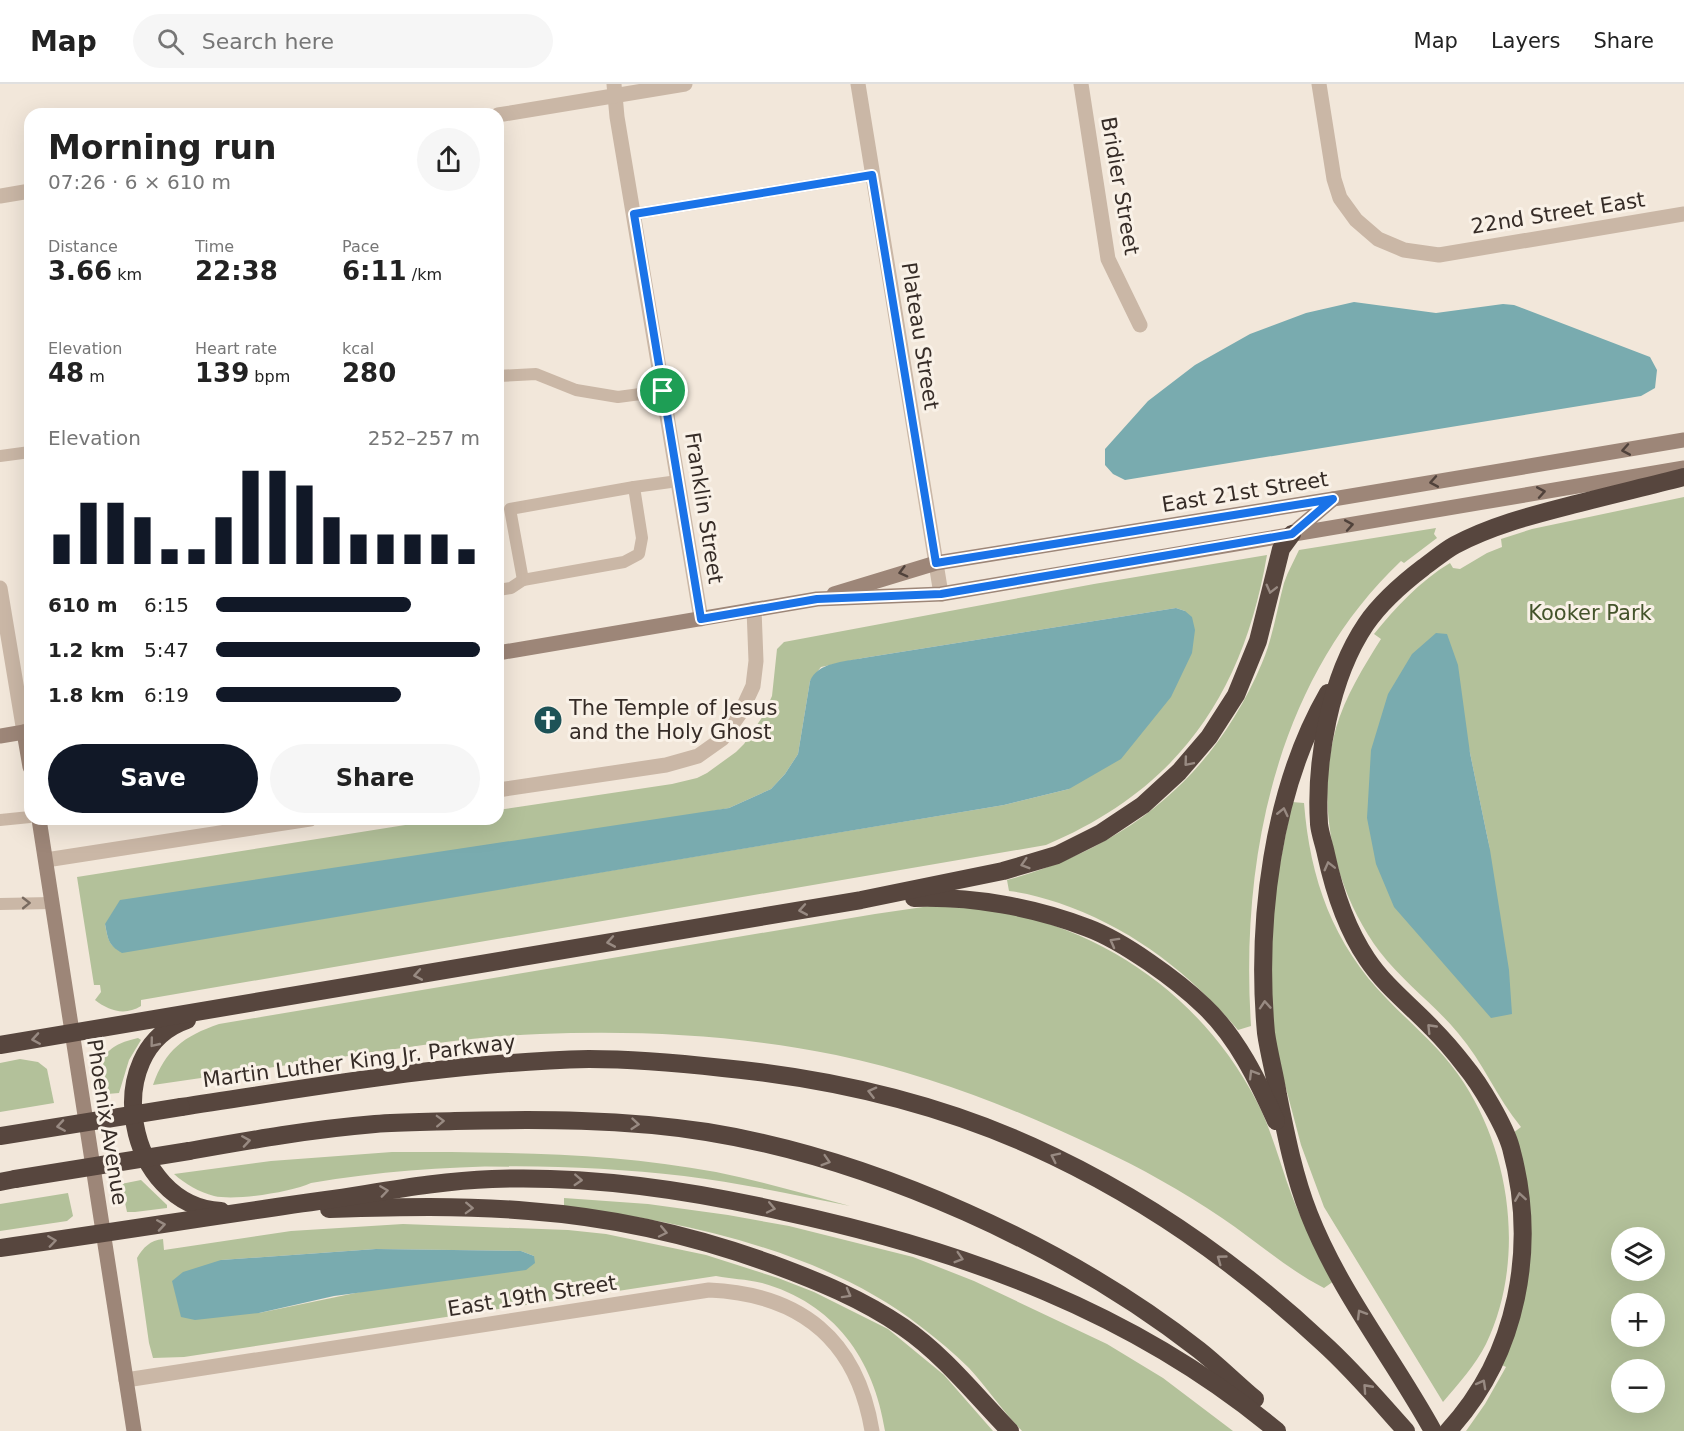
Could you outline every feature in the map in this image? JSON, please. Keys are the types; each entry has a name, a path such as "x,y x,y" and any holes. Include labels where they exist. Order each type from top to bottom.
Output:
{"highway":[{"path":"1429,1424 1341,1281 1309,1213 1288,1145 1267,1035 1263,983 1268,879 1292,775 1314,717 1366,623 1403,583 1452,546 1502,523 1684,477"},
{"path":"0,1045 861,900 1003,871 1057,855 1101,833 1143,805 1179,772 1209,737 1236,694 1258,640 1281,549 1292,534"},
{"path":"1342,670 1327,722 1321,773 1319,825 1345,918 1368,960 1396,994 1431,1027 1466,1067 1487,1098 1510,1145 1522,1202 1522,1254 1515,1308 1492,1365 1479,1389 1463,1415 1448,1431"},
{"path":"861,900 937,897 990,902 1088,928 1126,948 1173,980 1205,1007 1227,1033 1259,1083 1288,1145"},
{"path":"223,1008 172,1025 157,1037 146,1053 136,1079 133,1102 136,1135 147,1161 161,1183 180,1198 206,1210 243,1212 422,1207 530,1211 575,1216 657,1231 732,1250 838,1289 904,1328 959,1377 1011,1431"},
{"name":"Martin Luther King Jr. Parkway","path":"0,1136 464,1066 588,1059 678,1062 766,1072 847,1086 975,1124 1053,1156 1159,1217 1227,1263 1324,1343 1406,1431"},
{"path":"8,1180 293,1133 376,1124 511,1119 596,1121 705,1132 789,1150 904,1188 986,1221 1060,1258 1129,1301 1199,1350 1258,1401 1287,1431"},
{"path":"0,1248 451,1182 536,1178 617,1183 745,1203 862,1230 982,1265 1023,1281 1112,1323 1158,1348 1216,1383 1278,1431"}],"main road":[{"name":"East 21st Street","path":"817,599 896,573 936,563 1684,440"},
{"name":"East 21st Street","path":"504,652 817,599 941,594 1684,468"},
{"path":"1292,534 1333,499"},
{"path":"0,736 24,732"},
{"name":"Phoenix Avenue","path":"40,825 134,1431"}],"street":[{"path":"504,114 615,90 685,84"},
{"name":"Plateau Street","path":"858,84 941,594"},
{"name":"Bridier Street","path":"1081,84 1108,260 1140,325"},
{"name":"22nd Street East","path":"1319,84 1334,179 1340,198 1356,220 1378,239 1404,250 1439,255 1684,214"},
{"name":"Franklin Street","path":"615,90 617,117 701,619"},
{"path":"0,196 24,192"},
{"path":"0,588 24,716"},
{"path":"504,789 666,765 698,756 722,739 741,712 753,686 756,661 754,609"},
{"path":"46,860 271,825"},
{"name":"East 19th Street","path":"126,1380 709,1290 729,1291 750,1293 790,1307 828,1336 848,1362 860,1385 868,1407 872,1431"}],"lane":[{"path":"634,214 872,175"},
{"path":"504,376 536,374 576,390 618,397 663,391"},
{"path":"0,456 24,453"},
{"path":"523,580 510,508 678,481"},
{"path":"504,589 511,588 523,580 624,562 639,554 642,538 634,487"},
{"path":"0,820 24,818"},
{"path":"0,904 52,903"}],"green space":[{"name":"Kooker Park","path":"1684,497 1684,1431 1466,1431 1485,1404 1506,1367 1502,1365 1522,1303 1513,1133 1521,1127 1467,1044 1380,952 1350,901 1332,844 1327,786 1330,757 1344,705 1381,639 1374,634 1409,595 1439,570 1450,563 1453,568 1460,569 1502,547 1501,539 1532,529","holes":["1436,633 1470,753 1490,850"]},
{"path":"1436,528 1434,534 1437,538 1404,563 1401,561 1358,608 1323,660 1296,716 1275,776 1261,837 1252,900 1249,963 1251,1026 1238,1030 1200,989 1179,971 1157,954 1110,925 1059,903 1009,891 1007,880 1050,866 1090,849 1127,827 1161,802 1192,773 1219,740 1242,704 1262,663 1284,583 1299,550"},
{"path":"1267,555 1256,605 1241,652 1221,694 1197,732 1168,766 1133,796 1092,822 1046,845 141,1000 141,1006 129,1011 117,1011 95,1000 101,992 100,985 94,985 77,877 405,825 504,825 504,809 672,784 697,778 736,752 763,716 772,696 777,649 784,642 1094,584","holes":["1176,608 1185,611 1069,789 1004,805 122,952 111,944 105,924 729,808 771,789 785,774 798,754 810,681 821,667 863,658"]},
{"path":"1292,802 1304,803 1312,858 1319,884 1339,933 1368,978 1438,1049 1456,1071 1480,1112 1493,1144 1502,1177 1508,1211 1509,1245 1506,1279 1498,1313 1482,1352 1443,1402 1324,1207 1301,1145 1278,1058 1272,1019 1271,910"},
{"path":"930,906 994,910 1036,920 1075,934 1113,952 1148,975 1180,1001 1209,1031 1235,1065 1257,1102 1272,1136 1296,1207 1334,1281 1324,1288 1297,1272 1177,1189 1114,1156 1034,1119 937,1082 904,1072 799,1048 726,1039 651,1034 517,1035 424,1045 153,1085 163,1062 177,1046 186,1039 219,1024"},
{"path":"138,1038 141,1040 129,1060 119,1093 107,1094 102,1059 118,1045"},
{"path":"20,1059 38,1062 47,1069 54,1103 0,1112 0,1063"},
{"path":"392,1152 555,1154 636,1160 716,1172 850,1206 705,1179 591,1168 498,1166 404,1171 311,1183 277,1192 236,1197 214,1196 203,1192 174,1174 271,1161"},
{"path":"141,1180 167,1205 167,1208 127,1212 121,1184"},
{"path":"68,1193 73,1216 67,1221 0,1231 0,1204"},
{"path":"564,1198 648,1204 728,1215 789,1226 913,1257 974,1281 1107,1344 1163,1378 1233,1431 1022,1431 969,1368 945,1346 883,1300 841,1278 797,1259 704,1231 564,1207"},
{"path":"403,1224 568,1230 606,1234 706,1255 814,1292 888,1329 944,1375 993,1431 885,1431 880,1405 871,1380 860,1358 830,1320 810,1304 788,1292 762,1283 716,1276 184,1357 153,1358 137,1258 147,1245 163,1239 164,1250 291,1231","holes":["376,1249 521,1251 534,1256 259,1313 221,1260"]}],"water":[{"path":"1354,302 1436,313 1503,304 1514,305 1650,357 1657,370 1655,388 1641,396 1125,480 1113,474 1105,465 1105,449 1148,401 1195,365 1250,334 1306,313"},
{"path":"1176,608 1192,617 1195,630 1192,653 1171,697 1121,759 1069,789 1004,805 122,953 111,944 108,938 105,924 120,900 729,808 771,789 785,774 798,754 810,681 825,666"},
{"path":"1436,633 1447,634 1458,665 1470,753 1490,850 1509,970 1512,1014 1491,1018 1394,907 1376,864 1367,818 1371,750 1388,694 1412,654"},
{"path":"376,1249 521,1251 534,1256 535,1263 526,1270 334,1296 259,1313 195,1320 181,1317 172,1281 183,1272 221,1260"}],"place":[{"name":"The Temple of Jesus and the Holy Ghost","path":"548,720"}],"route":[{"path":"872,175 936,563 1333,499 1292,534 941,594 817,599 701,619 663,391 634,214 872,175"}]}
